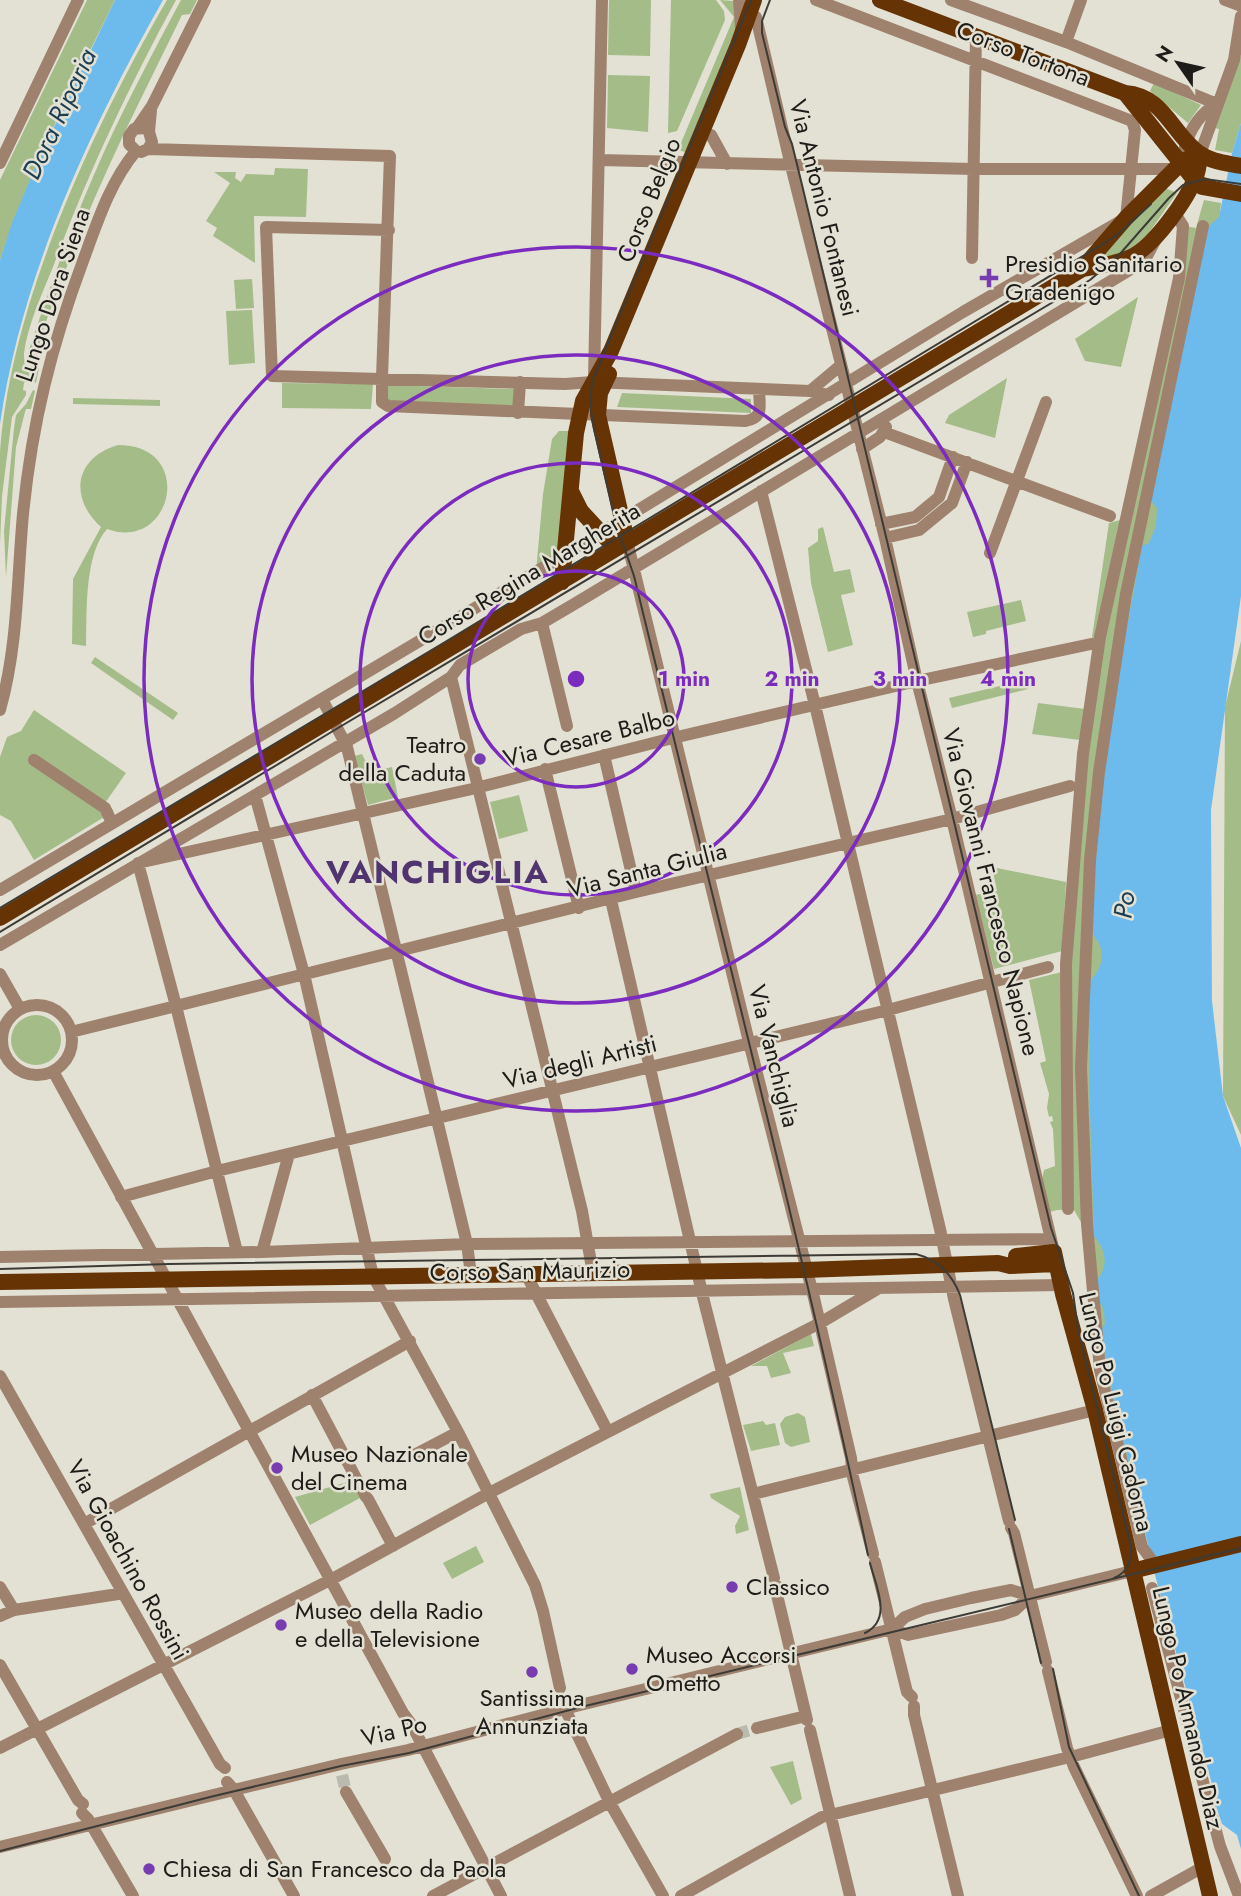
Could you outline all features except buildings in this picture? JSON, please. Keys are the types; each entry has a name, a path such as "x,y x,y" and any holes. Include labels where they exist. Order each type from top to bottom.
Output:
{"main road":[{"name":"Corso Belgio","path":"562,582 579,414 621,353 754,0"},
{"name":"Corso Belgio","path":"694,163 711,135 764,0"},
{"name":"Corso Tortona","path":"880,0 1125,93 1142,95 1200,154"},
{"path":"1125,93 1178,166 1194,180 1216,189"},
{"path":"1200,154 1241,166"},
{"name":"Corso Regina Margherita","path":"1082,269 1126,218 1178,166 1200,154"},
{"name":"Corso Regina Margherita","path":"0,918 1082,269 1131,257 1146,246 1185,197 1199,167 1200,154"},
{"path":"1185,197 1195,188 1241,194"},
{"name":"Corso Belgio","path":"598,383 598,415"},
{"path":"570,488 581,511 600,533 621,545 622,519 598,415"},
{"name":"Corso San Maurizio","path":"0,1282 806,1270 998,1263 1010,1266 1054,1251"},
{"name":"Lungo Po Luigi Cadorna","path":"1054,1251 1095,1410 1132,1571"},
{"path":"1132,1571 1152,1562 1241,1544"},
{"name":"Lungo Po Armando Diaz","path":"1132,1571 1210,1896"}],"street":[{"path":"0,163 78,0"},
{"name":"Lungo Dora Siena","path":"0,710 16,620 23,514 32,445 46,373 66,306 92,235 114,185 145,140 152,106 205,0"},
{"path":"598,383 602,0"},
{"path":"739,0 741,34"},
{"name":"Corso Tortona","path":"816,0 1095,106 1134,124 1131,168"},
{"name":"Corso Tortona","path":"951,0 1066,42 1217,104"},
{"path":"1066,42 1082,0"},
{"path":"1225,0 1241,6"},
{"path":"1200,154 1234,60 1241,16"},
{"name":"Via Antonio Fontanesi","path":"756,18 851,408"},
{"path":"972,258 975,37"},
{"path":"600,160 973,169 1178,166 1186,141 1206,110 1217,104"},
{"path":"711,135 727,164"},
{"path":"145,140 172,149 390,156 382,378 382,402 388,406 745,421 756,418 759,414 759,389"},
{"path":"1126,218 1131,168"},
{"name":"Corso Regina Margherita","path":"0,890 566,554 963,312 1126,218"},
{"path":"1068,1209 1066,964 1083,754 1100,640 1179,278 1182,237 1168,221"},
{"name":"Corso Regina Margherita","path":"0,945 346,742 451,677 460,665 520,629 542,623 634,569 1136,266 1147,256 1168,221"},
{"path":"1152,1562 1142,1547 1100,1370 1087,1224 1081,1068 1090,860 1112,677 1140,522 1203,226"},
{"path":"389,230 267,227 272,376 598,383 810,391 829,395"},
{"path":"810,391 841,365 868,371"},
{"path":"517,413 520,382"},
{"path":"990,553 1046,402"},
{"name":"Via Giovanni Francesco Napione","path":"851,408 885,538 916,681 952,819 1054,1251"},
{"path":"862,449 884,432 891,413"},
{"path":"745,421 752,440"},
{"path":"884,432 1110,516"},
{"path":"885,538 919,530 939,497 953,457"},
{"path":"881,524 905,520 952,503 967,462"},
{"path":"944,484 957,489"},
{"path":"761,491 815,705 952,1286 1070,1757 1137,1896"},
{"path":"905,520 907,533"},
{"name":"Via Vanchiglia","path":"621,545 634,569 812,1289 852,1468 958,1896"},
{"path":"542,623 567,726"},
{"name":"Via Cesare Balbo","path":"138,863 479,788 675,737 1091,643"},
{"path":"451,677 589,1244 593,1274"},
{"path":"322,699 346,742 438,1119 467,1244 471,1275"},
{"path":"604,755 636,892"},
{"path":"34,760 105,808 112,823"},
{"path":"545,769 579,908"},
{"name":"Via Santa Giulia","path":"71,1032 636,892 952,819 1070,786"},
{"path":"255,795 304,974 373,1276 410,1340 531,1578 559,1699 610,1802 663,1896"},
{"path":"138,863 237,1252"},
{"path":"611,900 697,1272 850,1896"},
{"name":"Via degli Artisti","path":"121,1197 217,1171 888,1010 1048,967"},
{"path":"0,974 20,1009"},
{"path":"30,1006 50,1007 66,1021 71,1032 68,1055 53,1071 39,1075 29,1074 4,1060 3,1031 7,1022 20,1009 30,1006"},
{"path":"53,1071 414,1729 501,1896"},
{"path":"262,1252 289,1154"},
{"name":"Corso San Maurizio","path":"0,1256 262,1252 467,1244 942,1239 1054,1251"},
{"path":"526,1275 608,1432"},
{"name":"Corso San Maurizio","path":"0,1302 1061,1284"},
{"path":"0,1748 330,1580 489,1493 820,1323 879,1287"},
{"path":"83,1524 410,1340"},
{"name":"Via Gioachino Rossini","path":"0,1376 222,1767"},
{"path":"312,1395 393,1546"},
{"path":"753,1494 1095,1410"},
{"path":"416,1454 458,1432"},
{"path":"1030,1596 1012,1590 971,1598 905,1616 892,1629 908,1635 928,1632 1015,1610 1030,1596 1132,1571"},
{"path":"0,1587 14,1610"},
{"path":"1152,1588 1220,1846 1239,1896"},
{"path":"0,1616 14,1610 118,1594"},
{"name":"Via Po","path":"0,1847 84,1811 158,1808 232,1786 313,1771 342,1769 485,1730 499,1733 550,1721 559,1699 580,1705 589,1695 635,1683 669,1683 892,1629"},
{"path":"0,1665 4,1681 37,1728 132,1896"},
{"path":"762,1727 808,1722"},
{"path":"681,1896 822,1817 1171,1730"},
{"path":"433,1896 737,1734"},
{"path":"232,1786 294,1896"},
{"path":"346,1792 385,1859"},
{"path":"1152,1896 1203,1867"}],"green space":[{"path":"87,0 115,0 38,161 0,260 0,180"},
{"path":"167,0 176,0 94,165 32,320 24,353 30,378 24,383 23,390 26,395 12,417 2,496 0,544 0,453 7,396 20,337 38,278 84,160"},
{"path":"181,0 197,0 190,14 182,15 119,144 76,243 43,330 36,363 39,368 36,383 33,381 28,353 67,242 113,132"},
{"path":"609,0 651,0 650,56 608,55"},
{"path":"671,0 716,0 724,11 725,20 677,131 668,133"},
{"path":"720,0 733,1 739,24 685,152 678,150 734,17"},
{"path":"1241,55 1241,123 1232,153 1215,150 1219,129 1215,128"},
{"path":"608,75 650,76 648,132 607,128"},
{"path":"1154,83 1201,105 1188,123 1150,91"},
{"path":"275,168 308,169 306,217 254,216 255,263 213,236 217,228 206,221 230,183 214,172 236,172 235,178 241,182 246,174 274,175"},
{"path":"1163,187 1177,193 1148,234 1127,252 1094,260"},
{"path":"1204,200 1221,203 1110,1250 1107,1332 1145,1542 1100,1370 1082,1224 1074,1210 1046,1213 1040,1188 1044,1170 1055,1166 1053,1129 1050,1122 1053,1121 1047,1108 1049,1094 1040,1063 1046,1061 1029,980 1066,971 1100,638 1091,644 1109,523 1124,519 1185,226 1196,228"},
{"path":"252,279 254,308 236,309 234,280"},
{"path":"1138,297 1121,367 1085,361 1075,339"},
{"path":"252,310 255,363 229,365 226,311"},
{"path":"1007,378 995,438 945,423 949,415"},
{"path":"282,383 373,384 371,409 282,408"},
{"path":"385,385 514,389 513,408 384,404"},
{"path":"33,390 31,409 26,409 16,447 6,577 4,531 14,428 16,415"},
{"path":"622,393 751,399 751,413 617,407"},
{"path":"73,398 160,400 160,406 73,404"},
{"path":"559,431 572,431 566,554 536,572 543,494 552,439"},
{"path":"118,445 143,450 159,462 166,478 166,496 160,513 147,526 129,532 107,529 100,540 94,553 88,585 86,646 72,644 73,579 101,527 84,504 81,480 92,459"},
{"path":"823,527 834,572 850,569 855,592 841,595 853,645 828,652 811,583 808,548 818,541 818,529"},
{"path":"1021,600 1026,621 973,637 967,612"},
{"path":"1241,641 1241,1135 1223,1096 1225,707"},
{"path":"95,657 178,713 173,720 91,663"},
{"path":"1026,680 1028,689 952,708 949,698"},
{"path":"1038,703 1085,709 1080,740 1032,734"},
{"path":"34,710 126,773 105,803 114,811 34,860 11,821 0,815 0,757 7,737 21,731"},
{"path":"362,754 371,772 392,767 398,797 368,805 354,756"},
{"path":"519,795 528,831 499,839 490,802"},
{"path":"992,867 1066,882 1062,951 994,969 975,895 997,891"},
{"path":"36,1015 53,1023 61,1040 53,1057 36,1065 19,1057 11,1040 19,1023"},
{"path":"811,1334 814,1346 783,1353 791,1373 771,1378 767,1366 751,1366"},
{"path":"798,1413 805,1417 810,1442 791,1447 785,1443 780,1424 785,1417"},
{"path":"763,1421 766,1425 775,1423 780,1445 751,1451 743,1425"},
{"path":"351,1481 360,1498 310,1525 295,1497"},
{"path":"740,1487 749,1530 736,1534 735,1526 740,1516 711,1498 710,1494"},
{"path":"476,1546 484,1562 452,1579 443,1563"},
{"path":"793,1761 802,1799 791,1805 770,1767"}],"water":[{"path":"115,0 163,0 109,100 62,205 24,313 0,424 0,260 39,158"},
{"name":"Po","path":"1241,123 1241,596 1211,810 1212,1001 1223,1096 1241,1148 1241,1849 1237,1835 1222,1824 1214,1800 1216,1799 1155,1575 1112,1391 1101,1329 1105,1324 1104,1311 1098,1301 1097,1280 1103,1269 1104,1258 1094,1236 1089,1081 1090,980 1099,969 1102,956 1093,935 1092,918 1101,804 1112,717 1142,546 1149,543 1156,526 1157,508 1151,501 1205,230 1219,217"}],"tunnel":[{"path":"737,1734 757,1728"},
{"path":"342,1775 346,1792"}],"tram line":[{"path":"751,0 592,382 590,405 616,523 634,576 784,1187 868,1555"},
{"path":"770,0 762,21 762,33 803,189 1051,1228 1073,1293 1078,1329 1130,1543 1129,1564 1114,1578"},
{"path":"0,932 1090,280 1119,255 1183,185 1205,179 1241,184"},
{"path":"0,908 1116,236 1151,204"},
{"path":"0,1269 169,1264 916,1254 944,1269 960,1295 1015,1520"},
{"path":"1009,1529 1041,1663"},
{"path":"0,1851 210,1797 409,1753 581,1707 1241,1548"},
{"path":"865,1633 874,1627 880,1611 870,1563"},
{"path":"1053,1669 1069,1747 1139,1896"}],"place":[{"name":"Presidio Sanitario Gradenigo","path":"989,278"},
{"name":"Teatro della Caduta","path":"480,759"},
{"name":"Museo Nazionale del Cinema","path":"277,1468"},
{"name":"Classico","path":"732,1587"},
{"name":"Museo della Radio e della Televisione","path":"281,1625"},
{"name":"Museo Accorsi Ometto","path":"632,1669"},
{"name":"Santissima Annunziata","path":"532,1672"},
{"name":"Chiesa di San Francesco da Paola","path":"149,1869"}],"district":[{"name":"VANCHIGLIA","path":"438,872"}],"water label":[{"name":"Dora Riparia","path":"59,114"}]}
